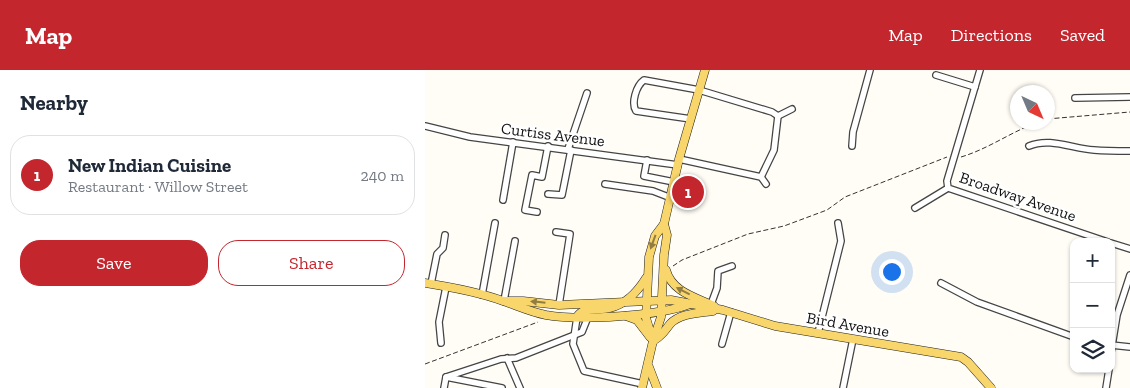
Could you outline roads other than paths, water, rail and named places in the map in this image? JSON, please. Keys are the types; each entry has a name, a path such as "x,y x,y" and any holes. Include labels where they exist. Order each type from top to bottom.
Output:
{"main road":[{"path":"653,341 647,313 646,278 649,257 655,236 664,224 678,162 705,70"},
{"path":"643,386 661,311 667,235 664,224"},
{"name":"Bird Avenue","path":"664,256 668,277 673,285 710,308 727,311 775,326 961,357 968,362 991,388"},
{"path":"577,317 585,310 612,308 636,293 646,278"},
{"path":"428,283 482,295 547,315 588,317 647,313 678,309 690,304"},
{"path":"504,301 523,300 559,305 662,300 710,308"},
{"path":"653,341 663,336 676,320 710,308"},
{"path":"620,315 637,320 653,341"},
{"path":"649,366 657,388"}],"street":[{"path":"852,146 853,132 870,70"},
{"name":"Broadway Avenue","path":"980,70 947,181 948,188 1098,238"},
{"path":"936,75 975,87"},
{"path":"691,119 636,111 633,106 634,100 641,83 644,80 699,90 772,112 778,116"},
{"path":"548,194 562,195 569,149 587,93"},
{"path":"1075,98 1130,97"},
{"path":"778,116 792,110"},
{"path":"766,184 761,177 774,150 778,116"},
{"name":"Curtiss Avenue","path":"425,126 470,137 647,160 678,162 761,177"},
{"path":"503,200 513,142"},
{"path":"1029,146 1037,142 1047,142 1093,150 1130,151"},
{"path":"537,212 525,210 532,175 542,177 548,146"},
{"path":"647,160 644,176 674,182"},
{"path":"605,184 653,192 671,198"},
{"path":"915,208 948,188"},
{"path":"482,295 495,223"},
{"path":"818,333 841,241 838,223"},
{"path":"556,232 570,234 559,305"},
{"path":"428,283 437,254 443,248 445,235"},
{"path":"504,301 515,241"},
{"name":"Broadway Avenue","path":"1115,244 1130,249"},
{"path":"710,308 717,288 718,271 732,266"},
{"path":"1115,328 1130,275"},
{"path":"941,284 977,302 1070,336"},
{"path":"441,343 439,322 446,287"},
{"path":"722,344 727,311"},
{"path":"577,317 573,344 584,371 643,386"},
{"path":"446,377 469,368 507,358 516,358 575,335 582,332 588,317"},
{"path":"843,388 853,339"},
{"path":"1115,345 1130,347"},
{"path":"507,358 520,388"},
{"path":"1106,388 1108,373"},
{"path":"444,388 446,377"},
{"path":"446,377 503,388"}],"place":[{"name":"New Indian Cuisine","path":"688,192"}]}
